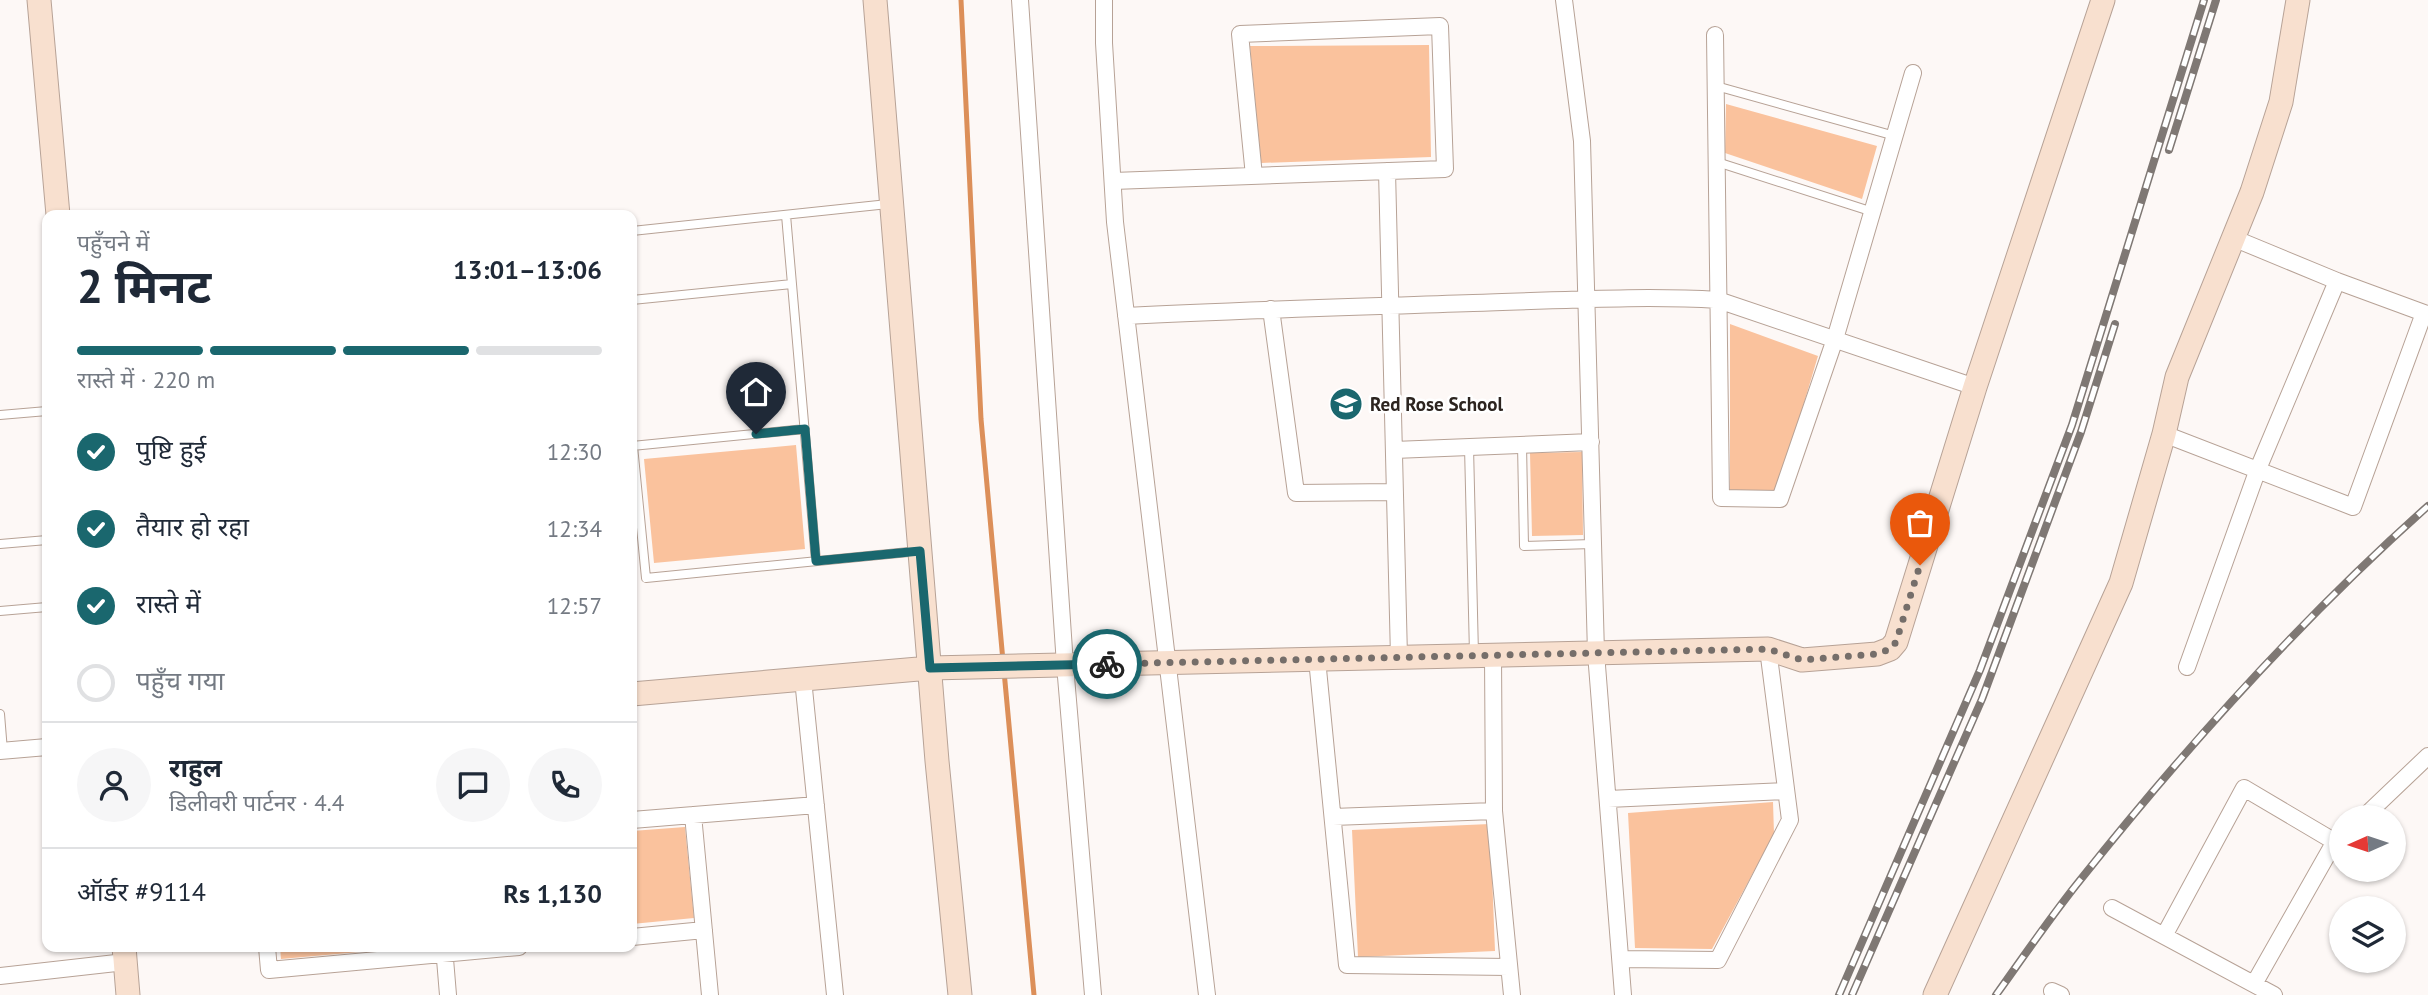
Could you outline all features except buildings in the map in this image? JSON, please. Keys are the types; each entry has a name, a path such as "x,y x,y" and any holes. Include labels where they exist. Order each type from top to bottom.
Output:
{"street":[{"path":"39,0 57,210"},
{"path":"876,0 920,551 960,995"},
{"path":"1020,0 1065,665 1093,995"},
{"path":"1104,0 1113,181 1126,316 1207,995"},
{"path":"1564,0 1583,141 1596,653 1623,995"},
{"path":"637,695 930,668 1768,649 1802,660 1877,654 1890,649 1896,642 1975,387 2103,0"},
{"path":"1935,995 2121,583 2164,434 2177,377 2252,192 2281,102 2298,0"},
{"path":"1113,181 1254,176 1445,169 1440,26 1240,34 1254,176"},
{"path":"1715,35 1721,498 1780,499 1835,339 1913,73"},
{"path":"1387,171 1399,657"},
{"path":"2164,434 2353,507 2426,313 2337,281 2234,238"},
{"path":"2187,667 2258,469 2337,281"},
{"path":"1126,316 1587,300 1718,300 1975,387"},
{"path":"1271,309 1296,493 1395,492"},
{"path":"1394,450 1591,442"},
{"path":"1621,959 1718,960 1790,820 1768,649"},
{"path":"1483,655 1494,811 1512,995"},
{"path":"1317,659 1347,965 1509,967"},
{"path":"803,679 835,995"},
{"path":"2,751 42,747"},
{"path":"2377,805 2428,756"},
{"path":"2164,936 2245,788 2329,835"},
{"path":"1608,799 1786,791"},
{"path":"637,820 816,805"},
{"path":"1333,817 1494,811"},
{"path":"693,815 710,995"},
{"path":"2254,984 2329,852"},
{"path":"2112,908 2274,995"},
{"path":"637,937 704,930"},
{"path":"267,952 269,971 428,952"},
{"path":"445,952 448,995"},
{"path":"0,976 124,954 128,995"}],"lane":[{"path":"1716,86 1895,136"},
{"path":"1717,162 1873,212"},
{"path":"637,230 891,204"},
{"path":"786,215 816,561"},
{"path":"637,300 792,284"},
{"path":"0,415 42,411"},
{"path":"637,446 805,429"},
{"path":"1522,445 1524,546 1593,544"},
{"path":"1469,447 1483,655"},
{"path":"637,493 646,578 920,551"},
{"path":"0,544 42,540"},
{"path":"0,611 42,607"},
{"path":"0,714 2,751"}],"shaded area":[{"path":"1429,45 1431,157 1261,163 1250,46"},
{"path":"1726,104 1877,146 1862,199 1725,153"},
{"path":"1730,324 1818,356 1777,493 1730,490"},
{"path":"796,445 805,549 654,563 644,459"},
{"path":"1582,452 1583,535 1532,536 1530,453"},
{"path":"1773,802 1774,834 1712,949 1635,948 1628,813"},
{"path":"1490,824 1495,951 1358,957 1352,830"},
{"path":"685,827 694,918 637,924 637,831"},
{"path":"280,952 360,952 281,959"}],"waterway":[{"path":"961,0 981,419 1003,661"},
{"path":"1004,671 1034,995"}],"railway":[{"path":"1839,995 1980,670 2072,425 2204,0"},
{"path":"2169,150 2216,0"},
{"path":"1852,995 1982,699 2081,432 2115,324"},
{"path":"1996,995 2070,893 2204,732 2335,593 2428,506"}],"way so far":[{"path":"1107,664 1768,649 1802,660 1877,654 1890,649 1896,642 1920,565"}],"place":[{"name":"Red Rose School","path":"1346,404"}],"route":[{"path":"756,434 805,429 816,561 920,551 930,668 1107,664"}]}
